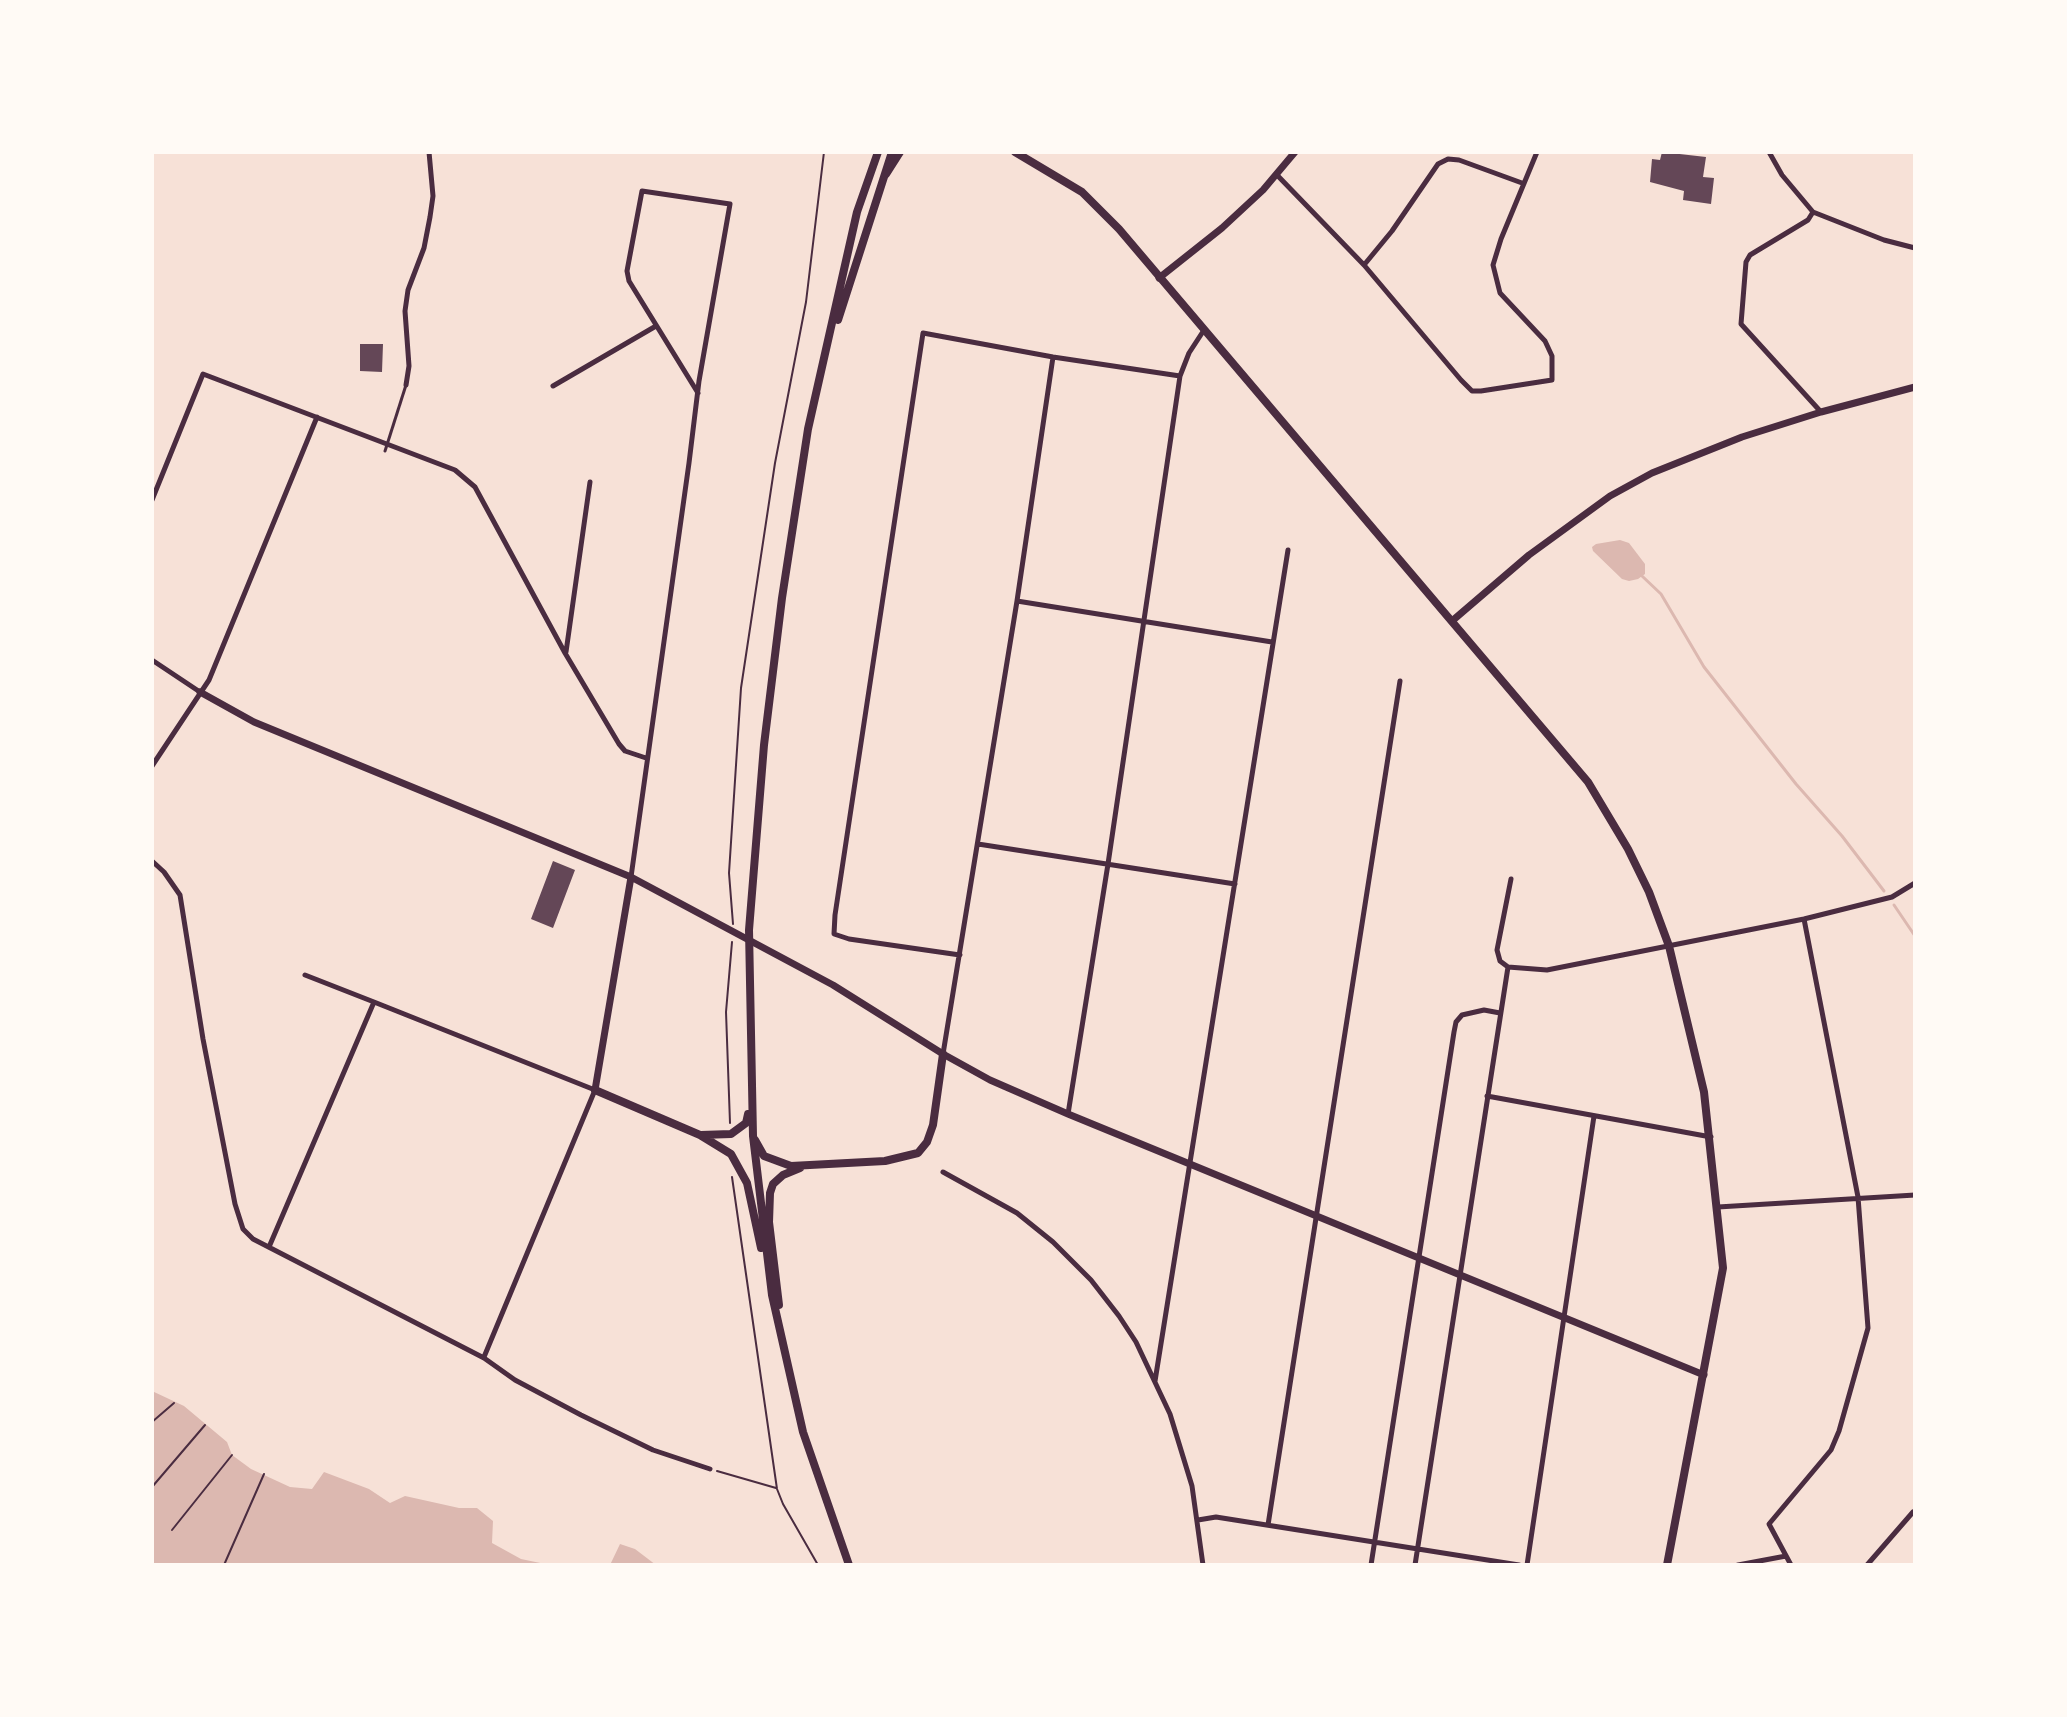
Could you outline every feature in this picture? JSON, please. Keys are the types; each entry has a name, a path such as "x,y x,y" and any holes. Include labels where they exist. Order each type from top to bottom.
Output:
{"main road":[{"path":"772,1295 751,1103 749,930 764,745 782,598 808,429 854,225 877,152"},
{"path":"826,359 892,152"},
{"path":"883,178 900,152"},
{"path":"1015,152 1093,200 1588,782 1628,849 1649,892 1669,946 1704,1092 1723,1268 1667,1565"},
{"path":"753,1136 764,1156 791,1166 885,1161 918,1153 927,1142 933,1125 943,1054"},
{"path":"595,1090 700,1135 731,1154 739,1164 747,1183 803,1432 849,1565"},
{"path":"700,1135 731,1134 741,1129 746,1123 751,1103"},
{"path":"782,1330 769,1222 770,1193 773,1184 783,1175 813,1165"}],"street":[{"path":"406,385 409,366 405,311 408,290 424,248 433,196 429,152"},
{"path":"1159,278 1222,228 1277,175 1295,152"},
{"path":"1277,175 1364,265 1472,391 1552,380 1552,356 1545,341 1500,293 1493,265 1537,152"},
{"path":"1769,152 1782,175 1813,212 1884,240 1915,248"},
{"path":"1364,265 1392,231 1438,164 1448,159 1459,160 1523,183"},
{"path":"484,1358 595,1090 631,877 698,393 730,204 642,191 627,271 629,281 698,393"},
{"path":"1813,212 1808,220 1750,255 1746,262 1741,324 1821,412"},
{"path":"553,386 656,326"},
{"path":"1068,1114 1180,376 1189,353 1204,330"},
{"path":"960,955 849,939 834,934 923,333 1180,376"},
{"path":"943,1054 1017,601 1053,357"},
{"path":"152,500 203,374 317,417 386,448 455,470 469,479 619,744 625,751 646,758"},
{"path":"1452,621 1529,555 1610,496 1652,473 1697,454 1821,412 1915,387"},
{"path":"152,766 214,668 317,417"},
{"path":"565,653 590,482"},
{"path":"1155,1381 1288,550"},
{"path":"1017,601 1272,642"},
{"path":"152,660 200,692 254,722 631,877 833,985 990,1080 1704,1375"},
{"path":"1268,1525 1400,681"},
{"path":"978,844 1235,884"},
{"path":"152,861 180,895 203,1039 239,1221 253,1239 484,1358 548,1398 625,1437 679,1460 710,1469"},
{"path":"1511,879 1497,950 1500,961 1508,967 1547,970 1804,919 1892,897 1915,883"},
{"path":"1791,1565 1769,1524 1831,1450 1868,1328 1858,1197 1804,919"},
{"path":"1415,1565 1508,967"},
{"path":"305,975 595,1090"},
{"path":"269,1247 374,1002"},
{"path":"1371,1565 1456,1022 1462,1015 1473,1011 1500,1013"},
{"path":"1487,1096 1711,1137"},
{"path":"1527,1565 1594,1116"},
{"path":"943,1172 1017,1213 1053,1242 1091,1280 1119,1316 1155,1381 1180,1446 1192,1486 1203,1565"},
{"path":"1718,1207 1915,1195"},
{"path":"1867,1565 1913,1512"},
{"path":"1198,1520 1216,1517 1519,1565"},
{"path":"1738,1565 1786,1556"}],"lane":[{"path":"386,448 406,385"}],"path":[{"path":"152,1422 174,1403"},
{"path":"152,1487 205,1425"},
{"path":"172,1530 232,1455"},
{"path":"710,1469 777,1489 818,1565"},
{"path":"224,1565 264,1474"}],"shaded area":[{"path":"1620,540 1629,543 1645,564 1645,574 1638,579 1622,579 1593,551 1592,547 1596,544"},
{"path":"152,1391 184,1406 227,1442 232,1455 251,1469 290,1487 312,1489 324,1472 369,1489 390,1503 405,1496 459,1508 477,1508 493,1521 492,1543 521,1559 550,1565 152,1565"},
{"path":"620,1544 635,1549 656,1565 610,1565"}],"building":[{"path":"1662,152 1706,157 1703,177 1714,178 1711,204 1683,200 1684,191 1650,182 1652,159 1660,160"},
{"path":"360,344 383,344 382,372 360,371"},
{"path":"553,861 575,870 553,928 531,919"}],"waterway":[{"path":"1642,576 1661,594 1704,667 1884,891"},
{"path":"1894,905 1915,936"}]}
